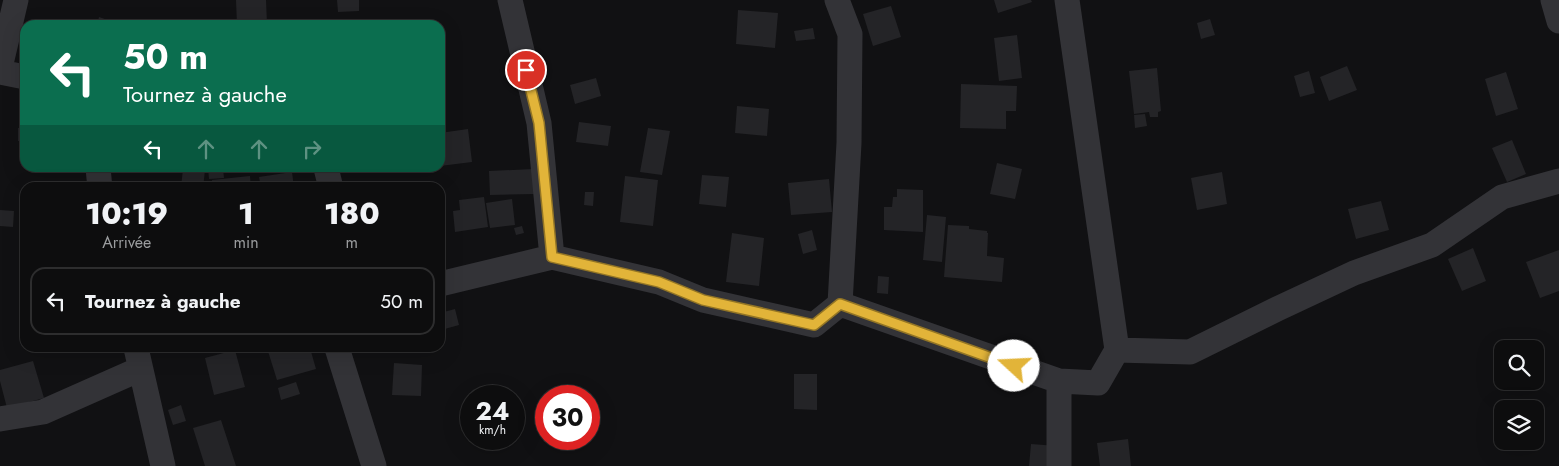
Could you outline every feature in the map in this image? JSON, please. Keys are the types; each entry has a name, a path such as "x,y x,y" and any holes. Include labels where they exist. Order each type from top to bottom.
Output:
{"street":[{"path":"0,68 16,0"},
{"path":"510,0 539,123 552,257"},
{"path":"445,283 552,257 659,282 703,300 814,325 840,304 849,143 850,34 837,0"},
{"path":"840,304 1059,381 1098,383 1117,350 1067,0"},
{"path":"1553,0 1559,20"},
{"path":"0,72 20,77"},
{"path":"1117,350 1190,352 1354,273 1432,245 1502,197 1559,181"},
{"path":"338,352 374,466"},
{"path":"0,419 43,412 138,358 163,466"},
{"path":"1059,381 1059,466"}],"building":[{"path":"236,0 266,0 267,20 237,20"},
{"path":"337,0 359,0 359,11 338,12"},
{"path":"994,0 1031,0 1032,2 998,13"},
{"path":"891,6 901,37 873,46 863,14"},
{"path":"738,10 778,13 775,48 736,44"},
{"path":"1210,19 1215,35 1201,39 1197,23"},
{"path":"813,28 815,39 796,41 794,31"},
{"path":"1017,35 1022,78 999,81 994,38"},
{"path":"1347,66 1357,90 1329,101 1320,77"},
{"path":"1157,68 1161,111 1158,112 1158,117 1150,117 1149,112 1134,114 1129,71"},
{"path":"1309,71 1315,93 1300,97 1294,76"},
{"path":"1506,72 1518,109 1496,116 1485,79"},
{"path":"596,78 601,96 575,104 570,85"},
{"path":"961,84 1017,86 1016,111 1006,111 1006,129 960,128"},
{"path":"737,106 769,109 767,136 735,133"},
{"path":"1145,114 1147,126 1135,128 1134,115"},
{"path":"579,122 611,126 608,146 576,142"},
{"path":"18,128 20,128 20,141 18,141"},
{"path":"648,128 670,131 662,175 640,172"},
{"path":"468,129 472,162 445,165 445,132"},
{"path":"1512,140 1526,174 1507,182 1492,148"},
{"path":"997,163 1022,169 1015,199 990,194"},
{"path":"533,169 534,194 490,195 489,171"},
{"path":"183,172 205,172 204,182 182,182"},
{"path":"208,172 223,172 224,178 209,179"},
{"path":"292,172 293,182 260,182 259,177"},
{"path":"1222,172 1227,204 1197,210 1191,178"},
{"path":"702,175 729,177 726,207 699,204"},
{"path":"250,176 250,182 212,182 212,180"},
{"path":"625,176 658,180 653,226 620,222"},
{"path":"829,179 832,212 791,215 788,183"},
{"path":"897,189 923,190 923,232 884,230 884,207 892,207 893,197 897,197"},
{"path":"585,192 594,192 593,206 584,205"},
{"path":"484,197 488,227 455,232 453,211 460,210 459,200"},
{"path":"512,199 515,225 490,228 486,203"},
{"path":"1381,201 1389,230 1356,239 1348,209"},
{"path":"0,210 14,211 13,227 0,226"},
{"path":"927,215 946,217 942,262 923,260"},
{"path":"948,225 969,226 969,229 987,231 987,256 1004,258 1002,282 944,277"},
{"path":"522,226 524,233 516,235 514,228"},
{"path":"812,230 817,250 803,254 798,234"},
{"path":"732,233 764,238 759,286 726,282"},
{"path":"1473,248 1486,281 1462,291 1448,259"},
{"path":"1559,250 1559,291 1540,298 1526,262"},
{"path":"878,276 889,277 888,294 877,293"},
{"path":"455,309 459,325 445,329 445,312"},
{"path":"228,352 236,352 245,387 214,395 205,358"},
{"path":"268,352 311,352 316,369 277,380"},
{"path":"33,361 44,398 7,408 0,381 0,370"},
{"path":"394,363 422,365 421,396 392,395"},
{"path":"794,374 817,374 817,410 794,409"},
{"path":"296,382 300,394 281,400 278,388"},
{"path":"181,405 186,421 173,425 168,410"},
{"path":"221,420 236,466 205,466 193,428"},
{"path":"1128,439 1131,466 1100,466 1097,443"},
{"path":"1031,444 1057,446 1055,466 1029,466"}],"route":[{"path":"526,70 539,123 552,257 659,282 703,300 814,325 840,304 1014,366"}]}
